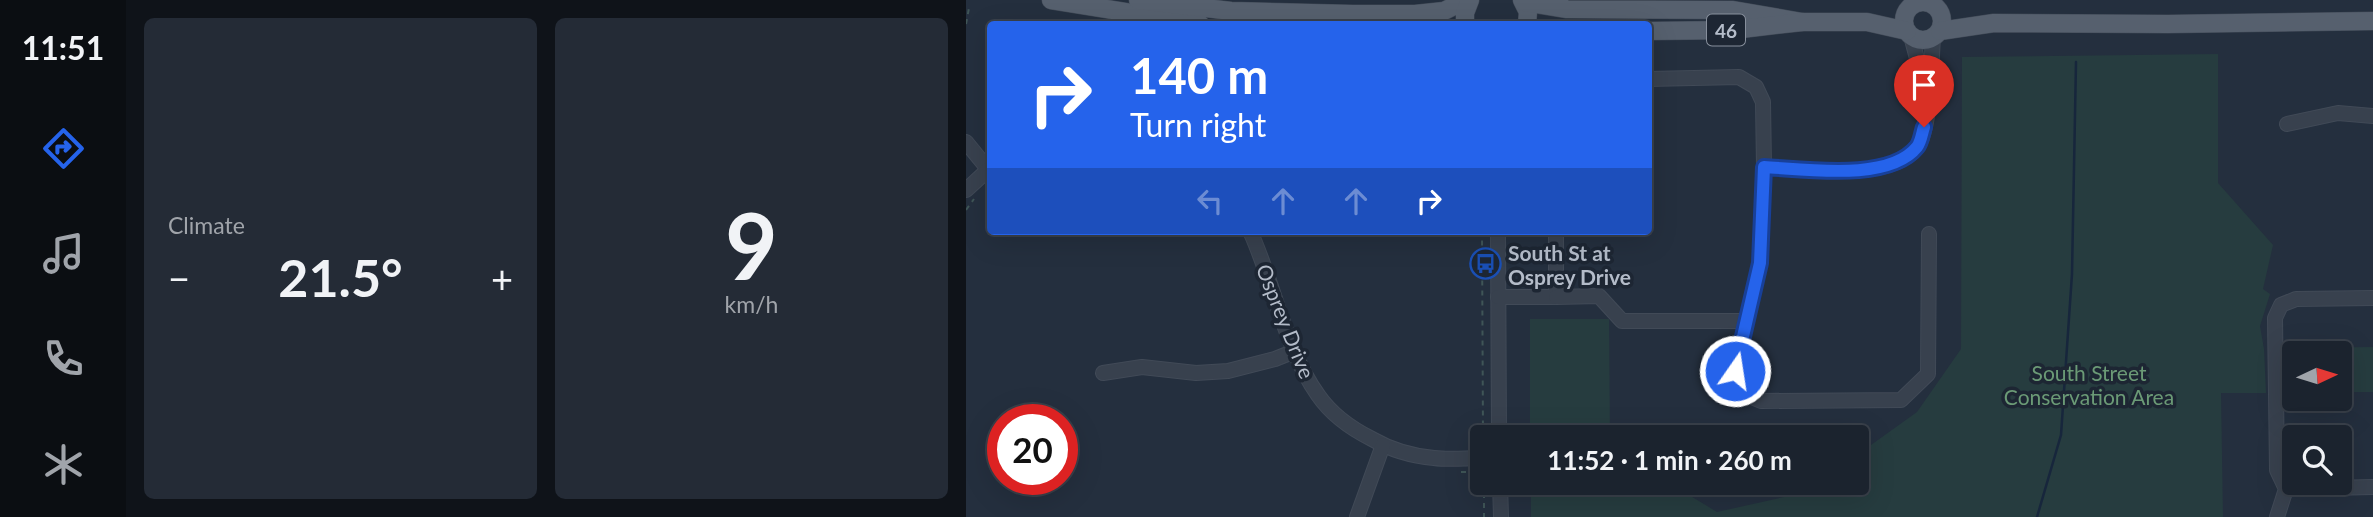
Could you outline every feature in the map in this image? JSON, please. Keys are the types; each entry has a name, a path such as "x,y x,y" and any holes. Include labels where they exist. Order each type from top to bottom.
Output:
{"main road":[{"path":"1051,0 1181,21"},
{"path":"1138,0 1231,11 1353,14 1415,14 1444,10 1468,0"},
{"path":"1465,21 1468,0"},
{"name":"46","path":"1523,1 1567,9 1733,10 1802,22"},
{"name":"46","path":"1523,1 1528,12 1527,21"},
{"name":"46","path":"1867,22 1925,2 1936,18"},
{"path":"1909,33 1904,19 1913,4"},
{"name":"46","path":"1652,31 1733,30 1802,22 1867,22 1909,33 1922,40 1936,18"},
{"name":"46","path":"1936,18 1994,23 2168,24 2373,20"}],"street":[{"path":"1764,167 1871,170 1903,160 1918,146 1924,127 1936,18"},
{"path":"1909,33 1928,97"},
{"path":"1652,79 1739,78 1756,87 1763,102 1764,167 1760,263 1735,371 1742,393 1761,401 1901,400 1928,374 1930,234"},
{"path":"2287,124 2339,113 2373,116"},
{"path":"966,142 987,167"},
{"path":"966,190 987,171"},
{"name":"Osprey Drive","path":"1252,235 1295,351 1319,397 1340,418 1383,445 1409,454 1470,459"},
{"path":"1498,235 1499,425"},
{"path":"1556,235 1556,296"},
{"path":"1498,297 1599,296 1622,321 1746,321"},
{"path":"2282,481 2277,470 2275,318 2281,304 2296,299 2373,298"},
{"path":"1103,373 1142,367 1196,373 1228,370 1275,359 1295,351"},
{"path":"1357,517 1383,445"},
{"path":"2352,487 2373,487"},
{"path":"1500,495 1501,517"},
{"path":"2277,517 2284,495"}],"path":[{"path":"966,24 969,9"},
{"path":"1482,235 1483,425"},
{"path":"1484,495 1484,517"}],"green space":[{"name":"South Street Conservation Area","path":"2218,54 2218,183 2273,245 2263,289 2270,294 2260,326 2266,393 2221,393 2223,517 1531,517 1531,495 1689,495 1717,512 1793,495 1869,495 1869,446 1917,412 1961,349 1962,57"},
{"path":"1530,319 1609,319 1610,425 1530,425"},
{"path":"2352,347 2373,347 2373,392 2352,392"}],"waterway":[{"path":"2037,517 2061,435 2072,274 2076,62"}],"place":[{"name":"South St at Osprey Drive","path":"1485,264"}],"route":[{"path":"1735,371 1760,263 1764,167 1871,170 1903,160 1918,146 1924,127"}]}
